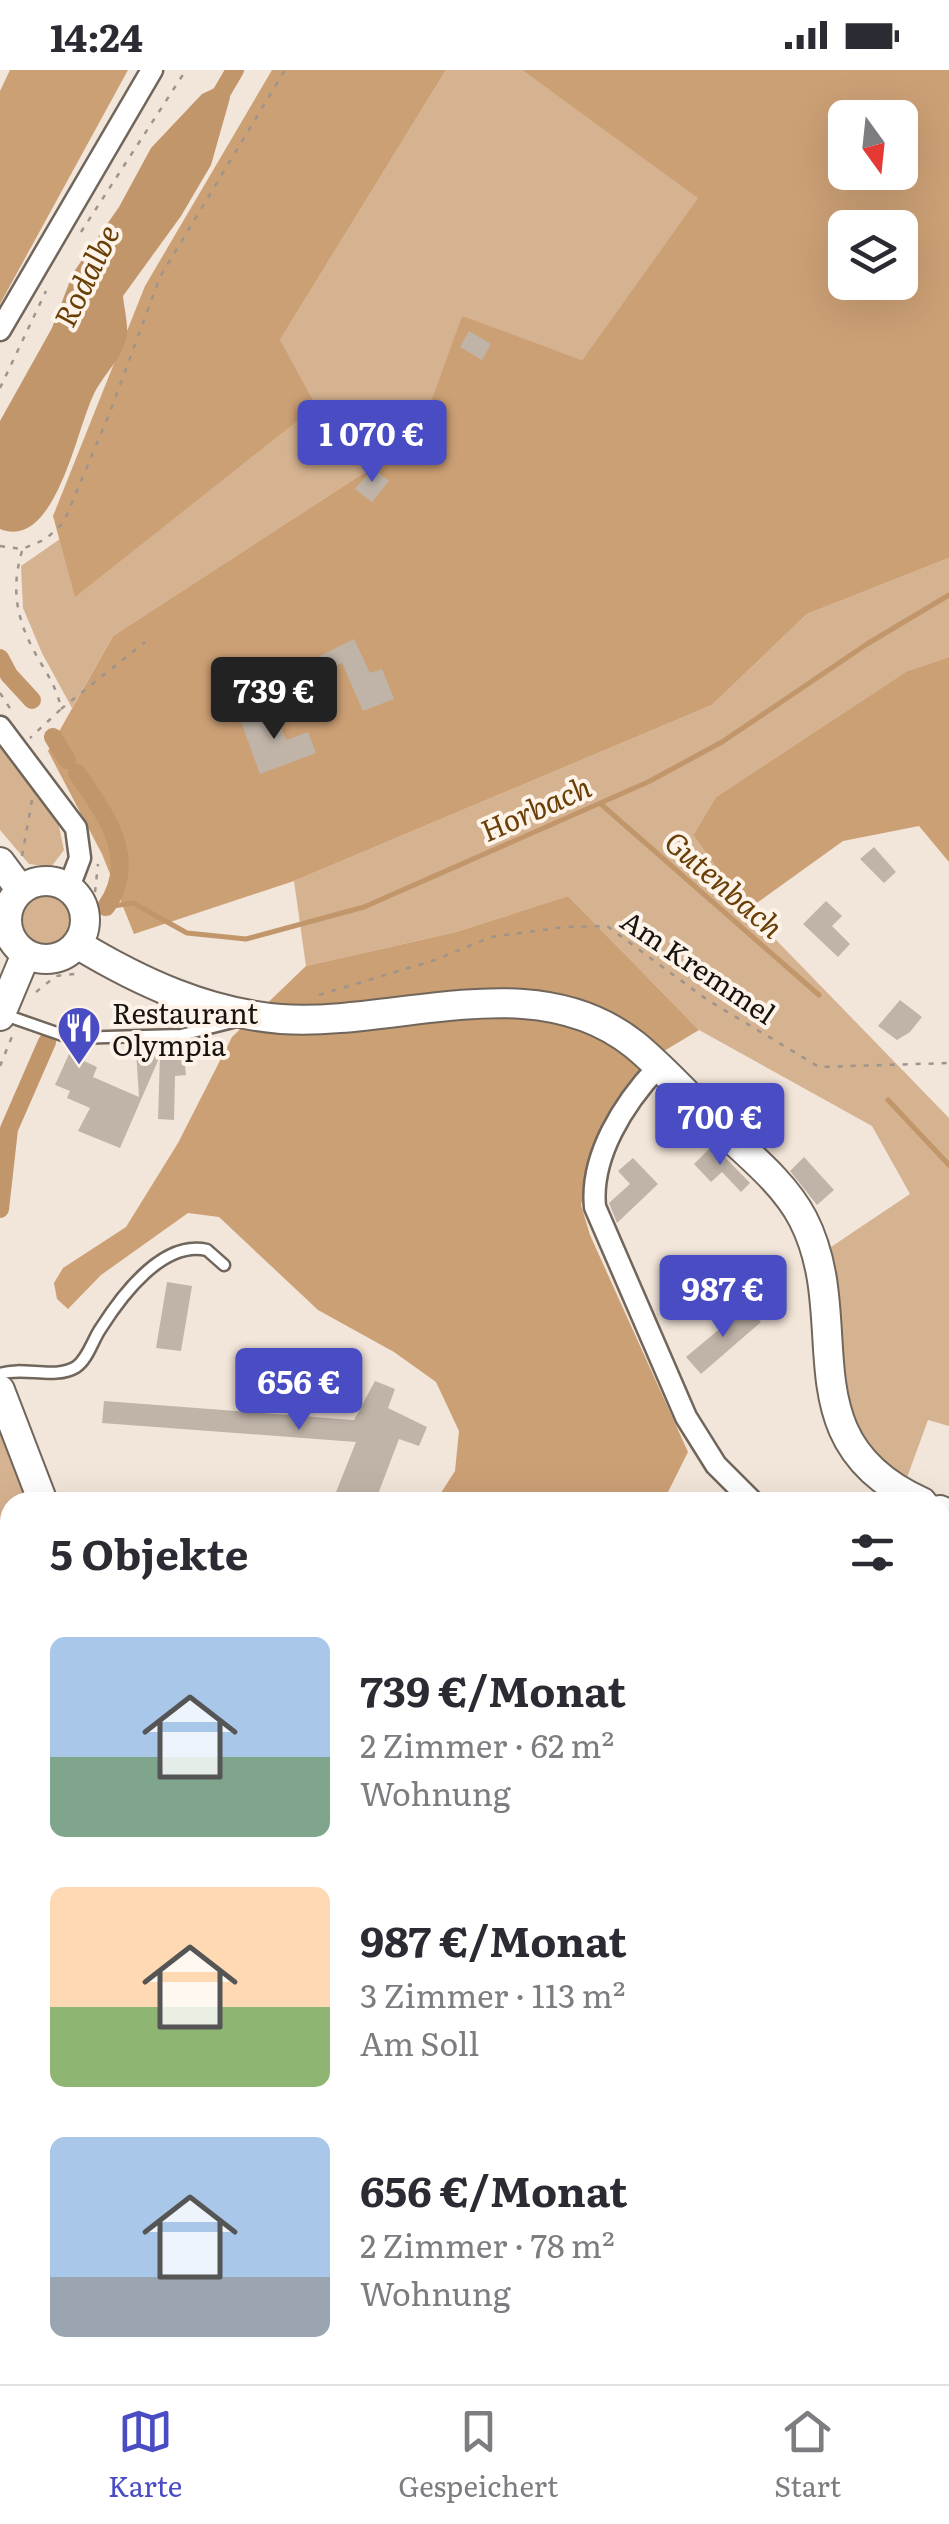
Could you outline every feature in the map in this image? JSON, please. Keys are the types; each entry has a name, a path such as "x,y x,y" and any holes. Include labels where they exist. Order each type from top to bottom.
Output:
{"main road":[{"path":"19,870 50,880 65,875 84,908 83,933 77,944 59,957 36,958 26,954 11,938 6,918 19,870"},
{"path":"77,944 160,989 252,1016 324,1018 520,1003 595,1021 634,1044 770,1177 802,1218 822,1287 834,1400 848,1440 877,1476 905,1492"},
{"path":"0,1015 26,954"},
{"path":"0,1390 39,1492"}],"street":[{"path":"0,330 152,70"},
{"path":"0,727 66,812 81,844 77,873 65,875"},
{"path":"658,1067 624,1110 594,1174 595,1207 686,1417 716,1465 743,1492"}],"lane":[{"path":"0,1015 70,1038 181,1035 252,1016"},
{"path":"0,1374 65,1371 78,1366 106,1320 137,1284 176,1252 207,1250 224,1265"}],"path":[{"path":"76,240 186,70"},
{"path":"0,546 22,549 46,539 64,522 160,276 286,70"},
{"path":"0,388 47,288"},
{"path":"22,549 14,594 20,627 59,694 60,709"},
{"path":"17,748 146,642"},
{"path":"38,775 19,870 50,870 65,875"},
{"name":"Am Kremmel","path":"307,999 435,960 491,937 607,926 706,999 819,1067 949,1063"}],"shaded area":[{"path":"10,70 128,70 0,304 0,91"},
{"path":"272,70 446,70 280,340 316,406 75,597 53,516 145,286"},
{"path":"446,70 522,70 699,197 582,360 462,317 415,445 359,476 113,636 72,708 23,608 21,566 60,539 75,596 280,340"},
{"path":"522,70 949,70 949,558 807,614 712,705 294,881 134,934 102,854 48,751 113,636 359,476 415,445 462,316 582,360 698,198"},
{"path":"949,558 949,657 907,671 716,797 693,835 747,910 949,1118 949,1426 928,1420 905,1483 870,1452 851,1423 825,1251 910,1194 872,1126 699,1030 568,896 456,932 306,966 294,881 712,705 807,614"},
{"path":"949,657 949,862 919,826 843,841 747,910 693,835 716,797 907,671"},
{"path":"0,747 58,822 64,850 51,867 29,864 0,830"},
{"path":"46,892 66,901 75,921 66,941 46,950 26,941 17,921 26,901"},
{"path":"568,896 699,1030 659,1054 629,1085 599,1132 581,1205 590,1235 688,1452 668,1492 441,1492 455,1471 459,1431 436,1382 394,1352 318,1310 219,1217 188,1213 101,1275 68,1309 57,1299 54,1283 63,1268 126,1227 178,1143 232,1037 306,966 456,932"},
{"path":"0,1426 24,1492 0,1492"}],"water":[{"path":"219,86 227,87 230,98 211,165 181,216 123,296 125,343 93,396 61,484 35,522 19,531 0,529 0,421 52,328 73,273 119,207 151,148 202,94"}],"building":[{"path":"469,331 491,344 482,360 460,347"},
{"path":"373,468 389,481 372,502 355,489"},
{"path":"354,639 370,673 382,669 394,699 363,711 342,663 327,670 320,656"},
{"path":"273,707 286,740 308,732 316,753 260,774 240,719"},
{"path":"874,847 896,872 884,883 860,859"},
{"path":"826,901 842,916 832,926 850,944 838,957 803,924"},
{"path":"900,1000 922,1017 897,1040 878,1026"},
{"path":"183,1047 186,1075 175,1076 174,1120 158,1119 160,1056 120,1148 78,1131 90,1108 67,1098 70,1091 55,1085 69,1054 97,1067 93,1077 139,1097 136,1051"},
{"path":"713,1145 750,1183 741,1192 722,1172 711,1182 694,1164"},
{"path":"804,1157 834,1190 817,1205 790,1171"},
{"path":"633,1158 658,1184 617,1223 609,1203 630,1184 618,1171"},
{"path":"167,1282 192,1286 181,1351 156,1348"},
{"path":"747,1306 761,1322 701,1374 686,1357"},
{"path":"375,1381 395,1389 388,1408 427,1427 419,1446 399,1439 379,1492 336,1492 356,1442 102,1423 104,1401 354,1420"}],"waterway":[{"name":"Rodalbe","path":"215,104 235,70"},
{"name":"Horbach","path":"106,907 133,903 187,933 246,939 364,907 648,782 722,742 867,644 949,595"},
{"name":"Rodalbe","path":"0,658 9,675 32,700"},
{"name":"Rodalbe","path":"53,737 67,760"},
{"name":"Rodalbe","path":"77,773 107,820 119,854 116,889 106,907"},
{"name":"Gutenbach","path":"602,805 819,995"},
{"name":"Rodalbe","path":"0,1209 9,1129 47,1042"},
{"name":"Gutenbach","path":"888,1100 949,1165"},
{"name":"Rodalbe","path":"0,1632 0,1680"}],"place":[{"name":"Restaurant Olympia","path":"79,1066"}]}
